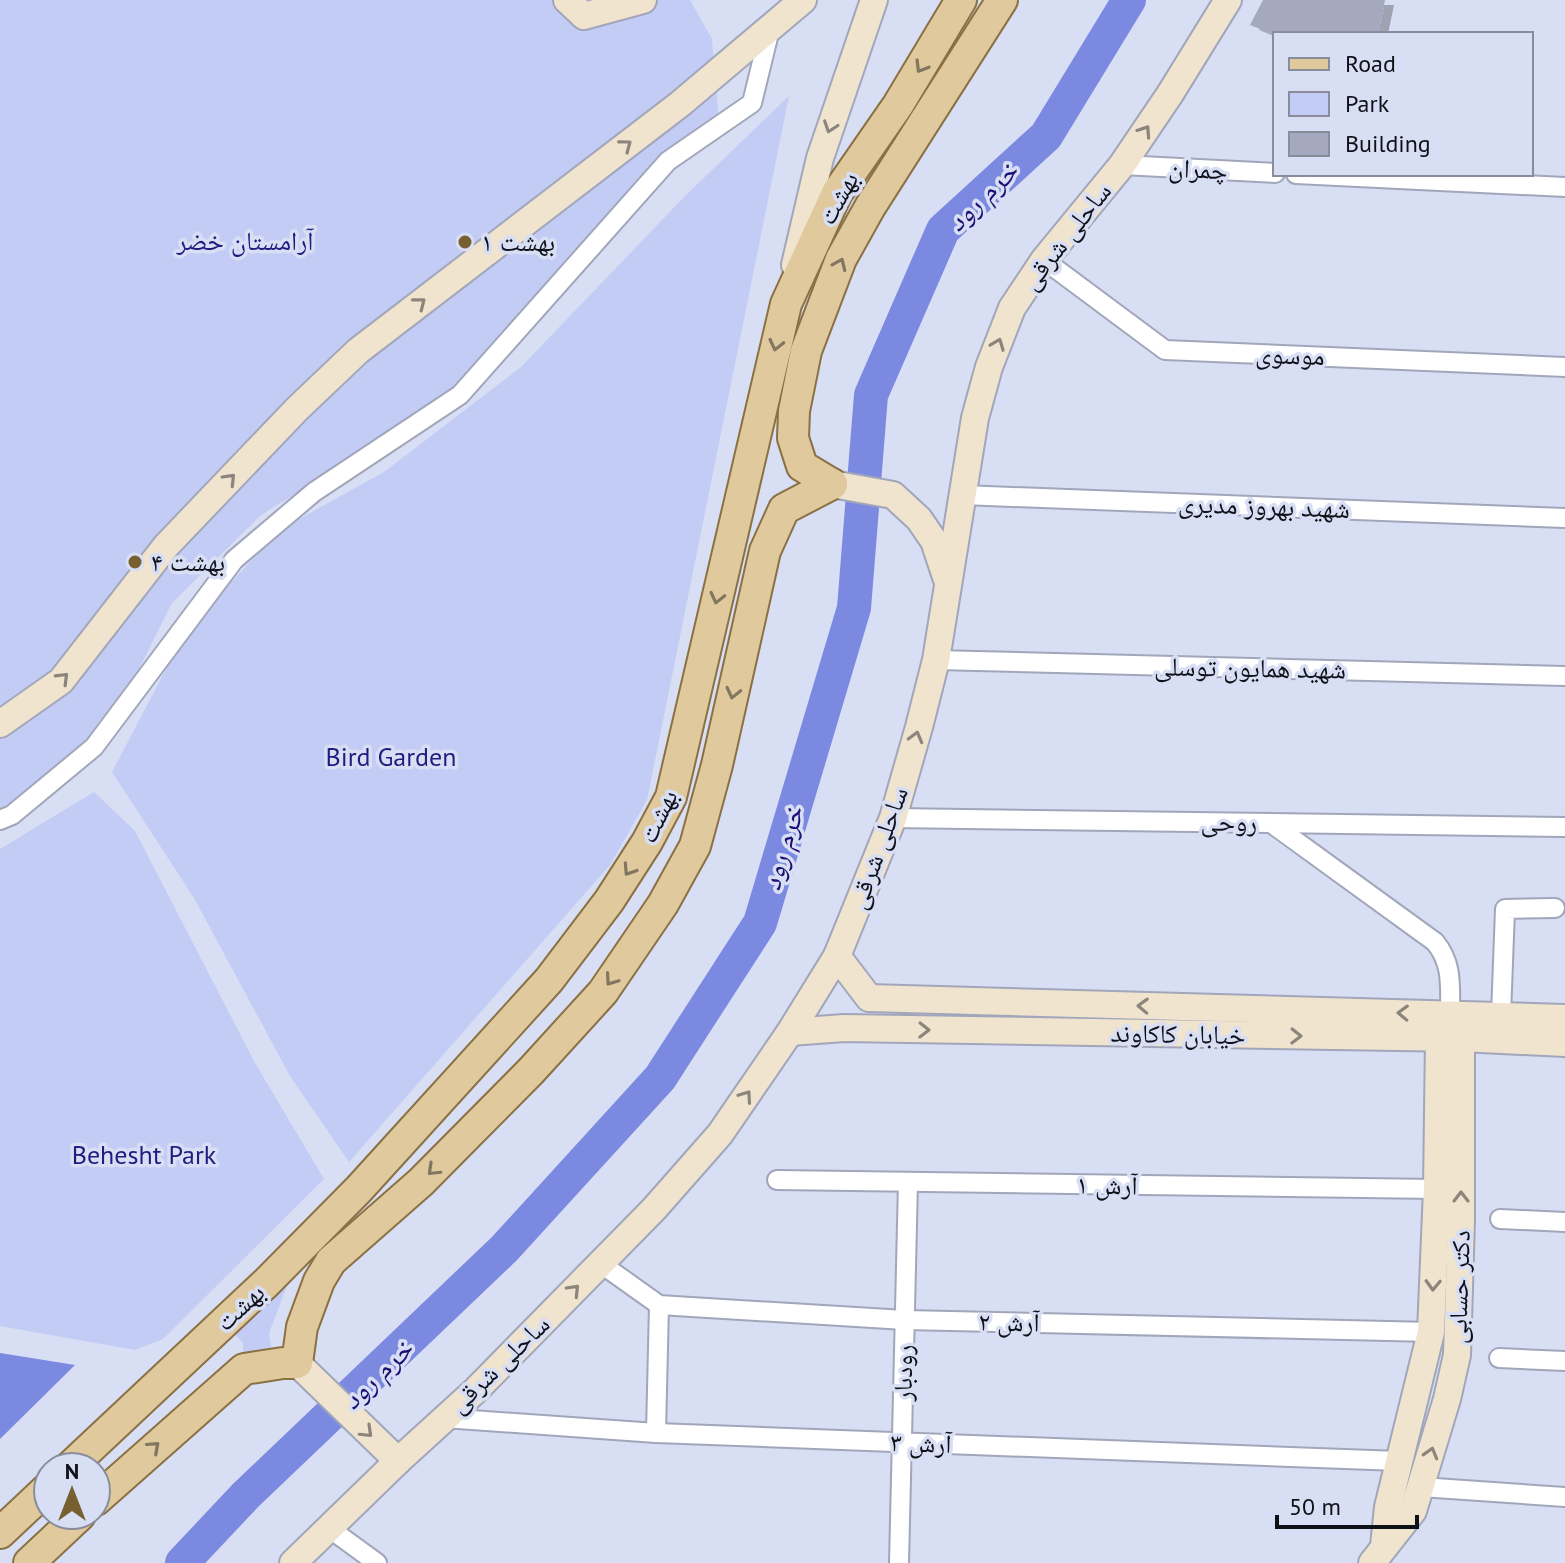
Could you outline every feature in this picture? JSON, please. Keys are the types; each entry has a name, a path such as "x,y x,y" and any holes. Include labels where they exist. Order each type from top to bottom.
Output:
{"main road":[{"path":"567,0 584,16 643,0"},
{"path":"0,724 61,681 166,546 297,409 358,351 680,104 803,0"},
{"path":"786,304 820,158 874,0"},
{"name":"بهشت","path":"87,1451 266,1283 359,1189 549,980 609,901 647,842 671,797 786,304 837,193 898,105 961,0"},
{"name":"بهشت","path":"842,486 802,466 793,438 794,411 806,351 841,259 1002,0"},
{"name":"ساحلی شرقی","path":"293,1563 476,1390 654,1209 720,1134 790,1032 837,956 893,818 936,660 975,418 989,367 1012,308 1044,260 1122,165 1228,0"},
{"path":"842,486 893,495 919,519 934,541 948,580"},
{"name":"بهشت","path":"297,1363 302,1327 319,1281 331,1261 480,1125 603,992 663,904 695,846 717,765 765,551 784,509 842,486"},
{"path":"671,797 717,765"},
{"path":"837,956 869,998 855,1004 853,1013 855,1024 865,1029"},
{"name":"خیابان کاکاوند","path":"869,998 1565,1018"},
{"name":"دکتر حسابی","path":"1378,1555 1413,1511 1457,1355 1461,1207 1450,1014"},
{"name":"خیابان کاکاوند","path":"790,1032 844,1028 1450,1038 1565,1043"},
{"name":"دکتر حسابی","path":"1378,1555 1431,1332 1437,1189 1450,1038"},
{"path":"331,1261 359,1189"},
{"path":"193,1351 211,1351 226,1359 228,1376 221,1387"},
{"path":"112,1486 244,1369 283,1363 297,1363 398,1461"},
{"path":"0,1533 32,1503"},
{"path":"29,1563 63,1531"}],"street":[{"path":"0,820 12,815 94,747 234,560 314,492 460,395 668,161 752,103 770,29"},
{"name":"چمران","path":"1122,165 1273,173"},
{"path":"1337,176 1565,187"},
{"name":"موسوی","path":"1044,260 1165,350 1565,367"},
{"name":"شهید بهروز مدیری","path":"962,495 1565,518"},
{"name":"شهید همایون توسلی","path":"936,660 1565,676"},
{"name":"روحی","path":"893,818 1565,827"},
{"name":"دکتر حسابی","path":"1271,823 1435,942 1445,954 1450,967 1450,1014"},
{"path":"1501,1016 1505,909 1555,908"},
{"name":"آرش ۱","path":"777,1180 1437,1189"},
{"name":"رودبار","path":"899,1563 908,1182"},
{"path":"1500,1219 1565,1222"},
{"path":"600,1263 659,1305 656,1433"},
{"name":"آرش ۲","path":"659,1305 905,1320 1431,1332"},
{"path":"1499,1358 1565,1361"},
{"name":"آرش ۳","path":"444,1418 656,1433 1399,1461"},
{"path":"1421,1487 1565,1497"},
{"path":"329,1528 377,1563"}],"green space":[{"name":"آرامستان خضر","path":"0,0 690,0 712,39 719,123 434,409 261,515 172,603 97,753 0,813"},
{"name":"Bird Garden","path":"789,96 647,800 610,865 349,1162 290,1076 194,898 112,772 187,629 281,529 384,472 521,367 685,196"},
{"name":"Behesht Park","path":"94,792 135,831 255,1063 324,1179 163,1339 135,1350 0,1326 0,849"},
{"path":"290,1278 269,1333 273,1359 243,1356 243,1343 233,1332"}],"water":[{"path":"0,1353 75,1365 0,1439"}],"building":[{"path":"1263,0 1385,0 1378,32 1273,34 1250,25"}],"waterway":[{"name":"خرم رود","path":"182,1563 246,1495 504,1249 660,1078 760,923 854,608 871,395 943,230 1046,136 1129,0"}],"place":[{"name":"بهشت ۱","path":"465,242"},
{"name":"بهشت ۴","path":"135,562"}]}
